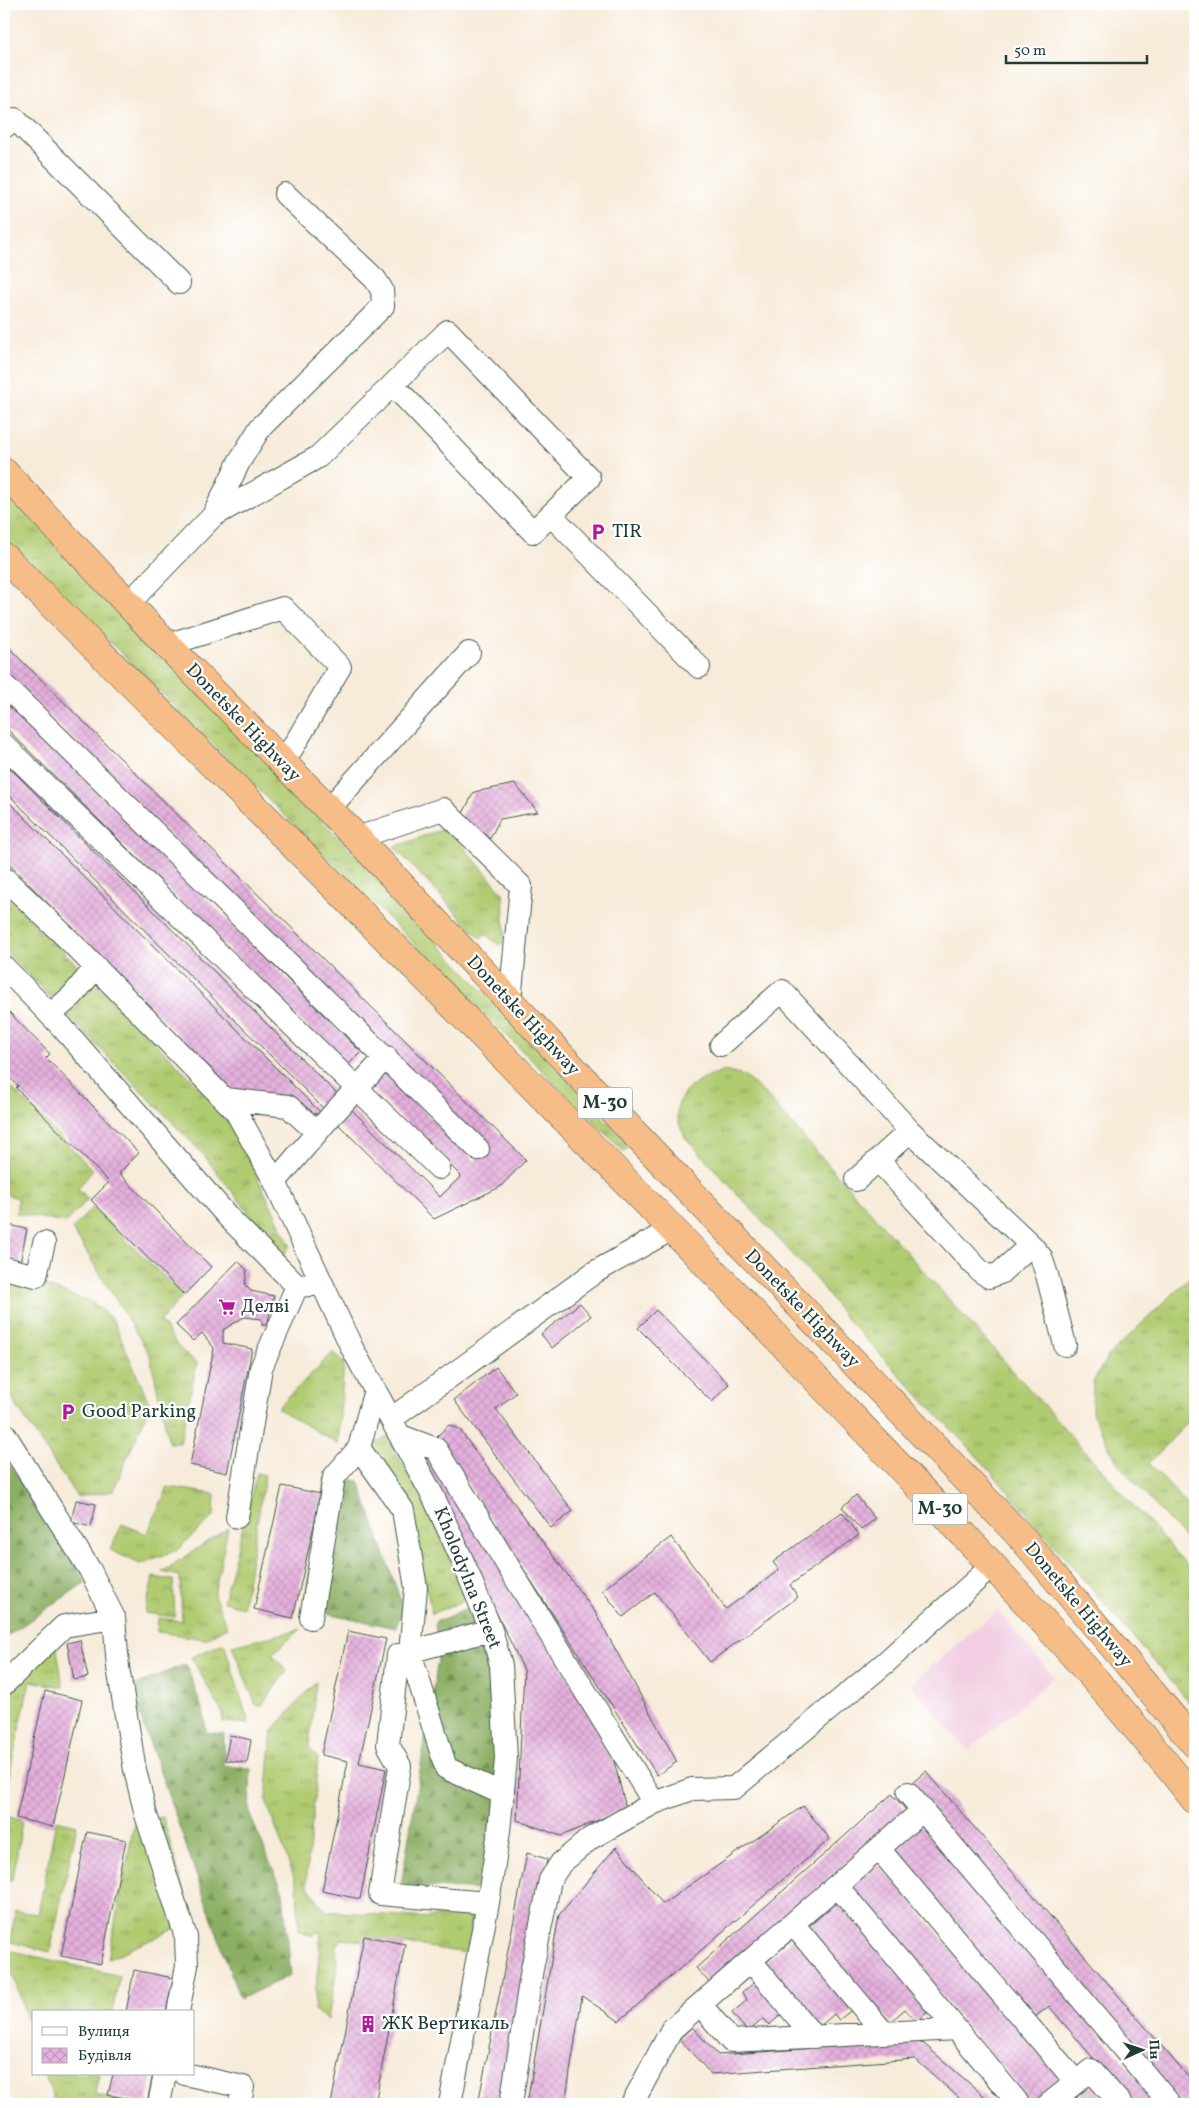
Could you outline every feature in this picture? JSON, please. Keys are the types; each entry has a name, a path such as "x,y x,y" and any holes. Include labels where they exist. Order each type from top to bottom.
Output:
{"highway":[{"name":"Donetske Highway","path":"4,472 167,645 356,838 1023,1539 1195,1744"},
{"name":"Donetske Highway","path":"4,556 672,1229 993,1565 1165,1761 1195,1800"}],"street":[{"path":"4,127 15,119 179,283"},
{"path":"213,516 239,462 260,428 384,306 382,290 375,279 285,194"},
{"path":"129,603 213,516 318,457 448,331 589,478 533,532 393,385"},
{"path":"551,515 699,667"},
{"path":"167,645 283,608 340,667 283,764"},
{"path":"328,810 470,653"},
{"path":"4,685 478,1149"},
{"path":"4,745 439,1168"},
{"path":"356,838 443,809 521,886 510,1002"},
{"name":"Kholodylna Street","path":"4,878 96,967 235,1110 275,1182 322,1284 375,1390 438,1506 492,1630 501,1665 506,1759 503,1794 488,1903 450,2104"},
{"path":"4,967 50,1015 229,1218 297,1286 322,1284"},
{"path":"50,1015 72,996 96,967"},
{"path":"721,1045 782,991 910,1131 1031,1245 1041,1257 1065,1345"},
{"path":"275,1182 317,1132 386,1057"},
{"path":"225,1099 288,1106 317,1132"},
{"path":"856,1180 910,1131"},
{"path":"878,1160 980,1271 989,1276 1000,1274 1031,1245"},
{"path":"654,1802 436,1449 396,1427 595,1272 672,1229"},
{"path":"4,1268 36,1276 44,1243"},
{"path":"237,1517 261,1368 297,1286"},
{"path":"311,1618 334,1477 359,1448 375,1390"},
{"path":"4,1433 90,1570 114,1618 118,1667 135,1770 146,1815 186,1937 187,1966 178,2010"},
{"path":"359,1448 403,1510 416,1588 410,1652 446,1768 503,1794"},
{"path":"511,2104 532,1968 550,1880 560,1864 590,1838 654,1802 692,1789 734,1788 885,1663 993,1565"},
{"path":"4,1684 64,1626 114,1618"},
{"path":"488,1903 380,1894 400,1766 388,1745 398,1655 492,1630"},
{"path":"908,1793 1170,2104"},
{"path":"632,2104 672,2029 923,1810"},
{"path":"879,1849 1064,2096 1091,2070 1121,2104"},
{"path":"836,1886 1019,2104"},
{"path":"793,1924 884,2033"},
{"path":"751,1961 814,2037"},
{"path":"701,2005 731,2042 956,2029"},
{"path":"159,2104 165,2076"},
{"path":"193,2076 243,2088 240,2104"}],"shaded area":[{"path":"997,1610 1054,1677 968,1751 911,1684"}],"green space":[{"path":"4,485 629,1145 624,1152 4,537"},
{"path":"445,830 454,836 503,893 505,940 499,945 485,934 481,939 394,847"},
{"path":"4,893 227,1114 290,1245 283,1257 203,1154 4,950"},
{"path":"724,1071 744,1076 763,1092 1195,1574 1195,1709 985,1465 843,1315 819,1283 685,1137 678,1119 677,1109 684,1093 699,1081"},
{"path":"4,1080 93,1170 78,1188 88,1199 65,1223 16,1213 18,1198 4,1194"},
{"path":"93,1207 183,1296 160,1321 180,1349 197,1363 180,1443 169,1443 150,1355 72,1229"},
{"path":"1195,1273 1195,1415 1149,1463 1195,1514 1195,1549 1118,1464 1092,1413 1093,1382 1108,1356"},
{"name":"Good Parking","path":"4,1276 39,1284 93,1303 113,1320 150,1405 113,1491 77,1497 4,1387"},
{"path":"333,1352 344,1362 338,1444 277,1408"},
{"path":"387,1437 428,1509 467,1599 432,1614 409,1509 371,1445"},
{"path":"4,1456 86,1582 4,1638"},
{"path":"257,1473 265,1475 243,1607 223,1602"},
{"path":"326,1478 359,1481 404,1610 395,1628 304,1608"},
{"path":"168,1487 215,1494 214,1516 177,1550 140,1564 110,1550 122,1524 147,1534"},
{"path":"228,1528 214,1595 227,1627 205,1639 157,1632 158,1618 182,1621 180,1576 162,1572"},
{"path":"153,1577 173,1580 175,1617 145,1613"},
{"path":"470,1608 488,1640 499,1779 484,1890 401,1885 438,1660 435,1622"},
{"path":"301,1629 272,1654 287,1671 261,1706 256,1705 232,1646"},
{"path":"56,1643 63,1687 30,1681 4,1799 4,1696"},
{"path":"224,1643 249,1724 223,1722 222,1712 191,1657"},
{"path":"186,1664 204,1714 206,1732 224,1734 224,1765 251,1769 249,1813 283,1892 291,1975 240,1999 130,1687"},
{"path":"316,1682 309,1748 318,1758 306,1884 326,1911 430,1918 468,1907 478,1919 473,1954 421,1946 341,1939 336,1948 336,1973 328,2019 314,2010 321,1932 315,1933 313,1936 299,1931 297,1885 266,1801 272,1731"},
{"path":"4,1815 22,1821 13,1879 4,1884"},
{"path":"163,1817 192,1921 108,1959 135,1820"},
{"path":"56,1820 77,1825 50,1952 11,1942 15,1911 38,1914"},
{"path":"4,1949 120,1976 112,2010 32,2010 32,2033"},
{"path":"46,2076 99,2076 95,2094 133,2104 55,2104"}],"building":[{"path":"4,643 526,1160 500,1187 434,1219 336,1122 350,1108 440,1197 461,1176 371,1087 385,1073 474,1161 487,1148 4,671"},
{"path":"4,698 361,1052 347,1066 4,726"},
{"path":"4,762 339,1096 325,1110 4,790"},
{"path":"515,784 538,812 500,819 485,848 459,821 474,792"},
{"path":"4,797 323,1115 241,1099 4,859"},
{"path":"4,1007 50,1054 46,1058 139,1153 119,1173 211,1267 184,1295 91,1200 109,1182 16,1088 18,1086 4,1071"},
{"path":"9,1225 27,1229 20,1263 4,1260 4,1247"},
{"path":"238,1261 247,1270 245,1285 251,1291 274,1296 267,1325 262,1325 262,1319 244,1317 223,1330 223,1343 252,1349 227,1473 190,1465 214,1348 202,1333 193,1341 176,1325"},
{"path":"580,1303 591,1316 552,1348 541,1334"},
{"path":"656,1310 729,1384 712,1402 638,1328"},
{"path":"496,1367 516,1393 496,1409 573,1511 551,1528 454,1400"},
{"path":"449,1425 459,1429 595,1612 677,1762 657,1775 437,1436"},
{"path":"434,1457 611,1749 626,1808 561,1836 517,1820 524,1670 422,1458"},
{"path":"282,1486 321,1494 293,1618 254,1609"},
{"path":"856,1495 875,1519 861,1530 842,1507"},
{"path":"76,1500 96,1504 91,1527 71,1522"},
{"path":"842,1512 859,1535 790,1585 798,1597 710,1662 655,1592 623,1617 602,1590 671,1537 726,1609 779,1570 773,1562"},
{"path":"348,1631 386,1639 359,1763 386,1769 360,1899 322,1891 348,1761 321,1755"},
{"path":"80,1640 88,1677 74,1680 67,1643"},
{"path":"45,1691 82,1700 53,1827 16,1818"},
{"path":"230,1735 251,1740 247,1763 225,1760"},
{"path":"926,1771 1195,2085 1195,2104 1183,2104 910,1785"},
{"path":"892,1794 906,1810 710,1983 696,1968"},
{"path":"803,1806 830,1839 619,2021 582,1996 565,2104 527,2104 559,1915 616,1847 663,1904"},
{"path":"923,1825 1159,2104 1132,2104 1049,2006 1035,2017 894,1850"},
{"path":"87,1832 126,1840 101,1964 61,1956"},
{"path":"527,1853 547,1859 503,2104 478,2104"},
{"path":"878,1863 1063,2079 1034,2104 849,1888"},
{"path":"837,1902 930,2010 916,2022 905,2009 890,2022 808,1927"},
{"name":"ЖК Вертикаль","path":"364,1936 405,1944 375,2104 331,2104"},
{"path":"794,1938 854,2008 839,2020 834,2014 819,2027 765,1963"},
{"path":"134,1970 173,1978 166,2010 126,2010"},
{"path":"756,1981 783,2013 769,2025 763,2019 748,2032 732,2013 747,2000 742,1993"},
{"path":"692,2027 718,2055 914,2041 924,2044 991,2102 966,2104 915,2059 711,2074 679,2039"},
{"path":"113,2076 153,2076 147,2103 108,2095"},
{"path":"1092,2084 1109,2104 1082,2104 1076,2098"}],"place":[{"name":"TIR","path":"598,532"},
{"name":"Делві","path":"227,1307"},
{"name":"Good Parking","path":"68,1412"},
{"name":"ЖК Вертикаль","path":"368,2024"}]}
